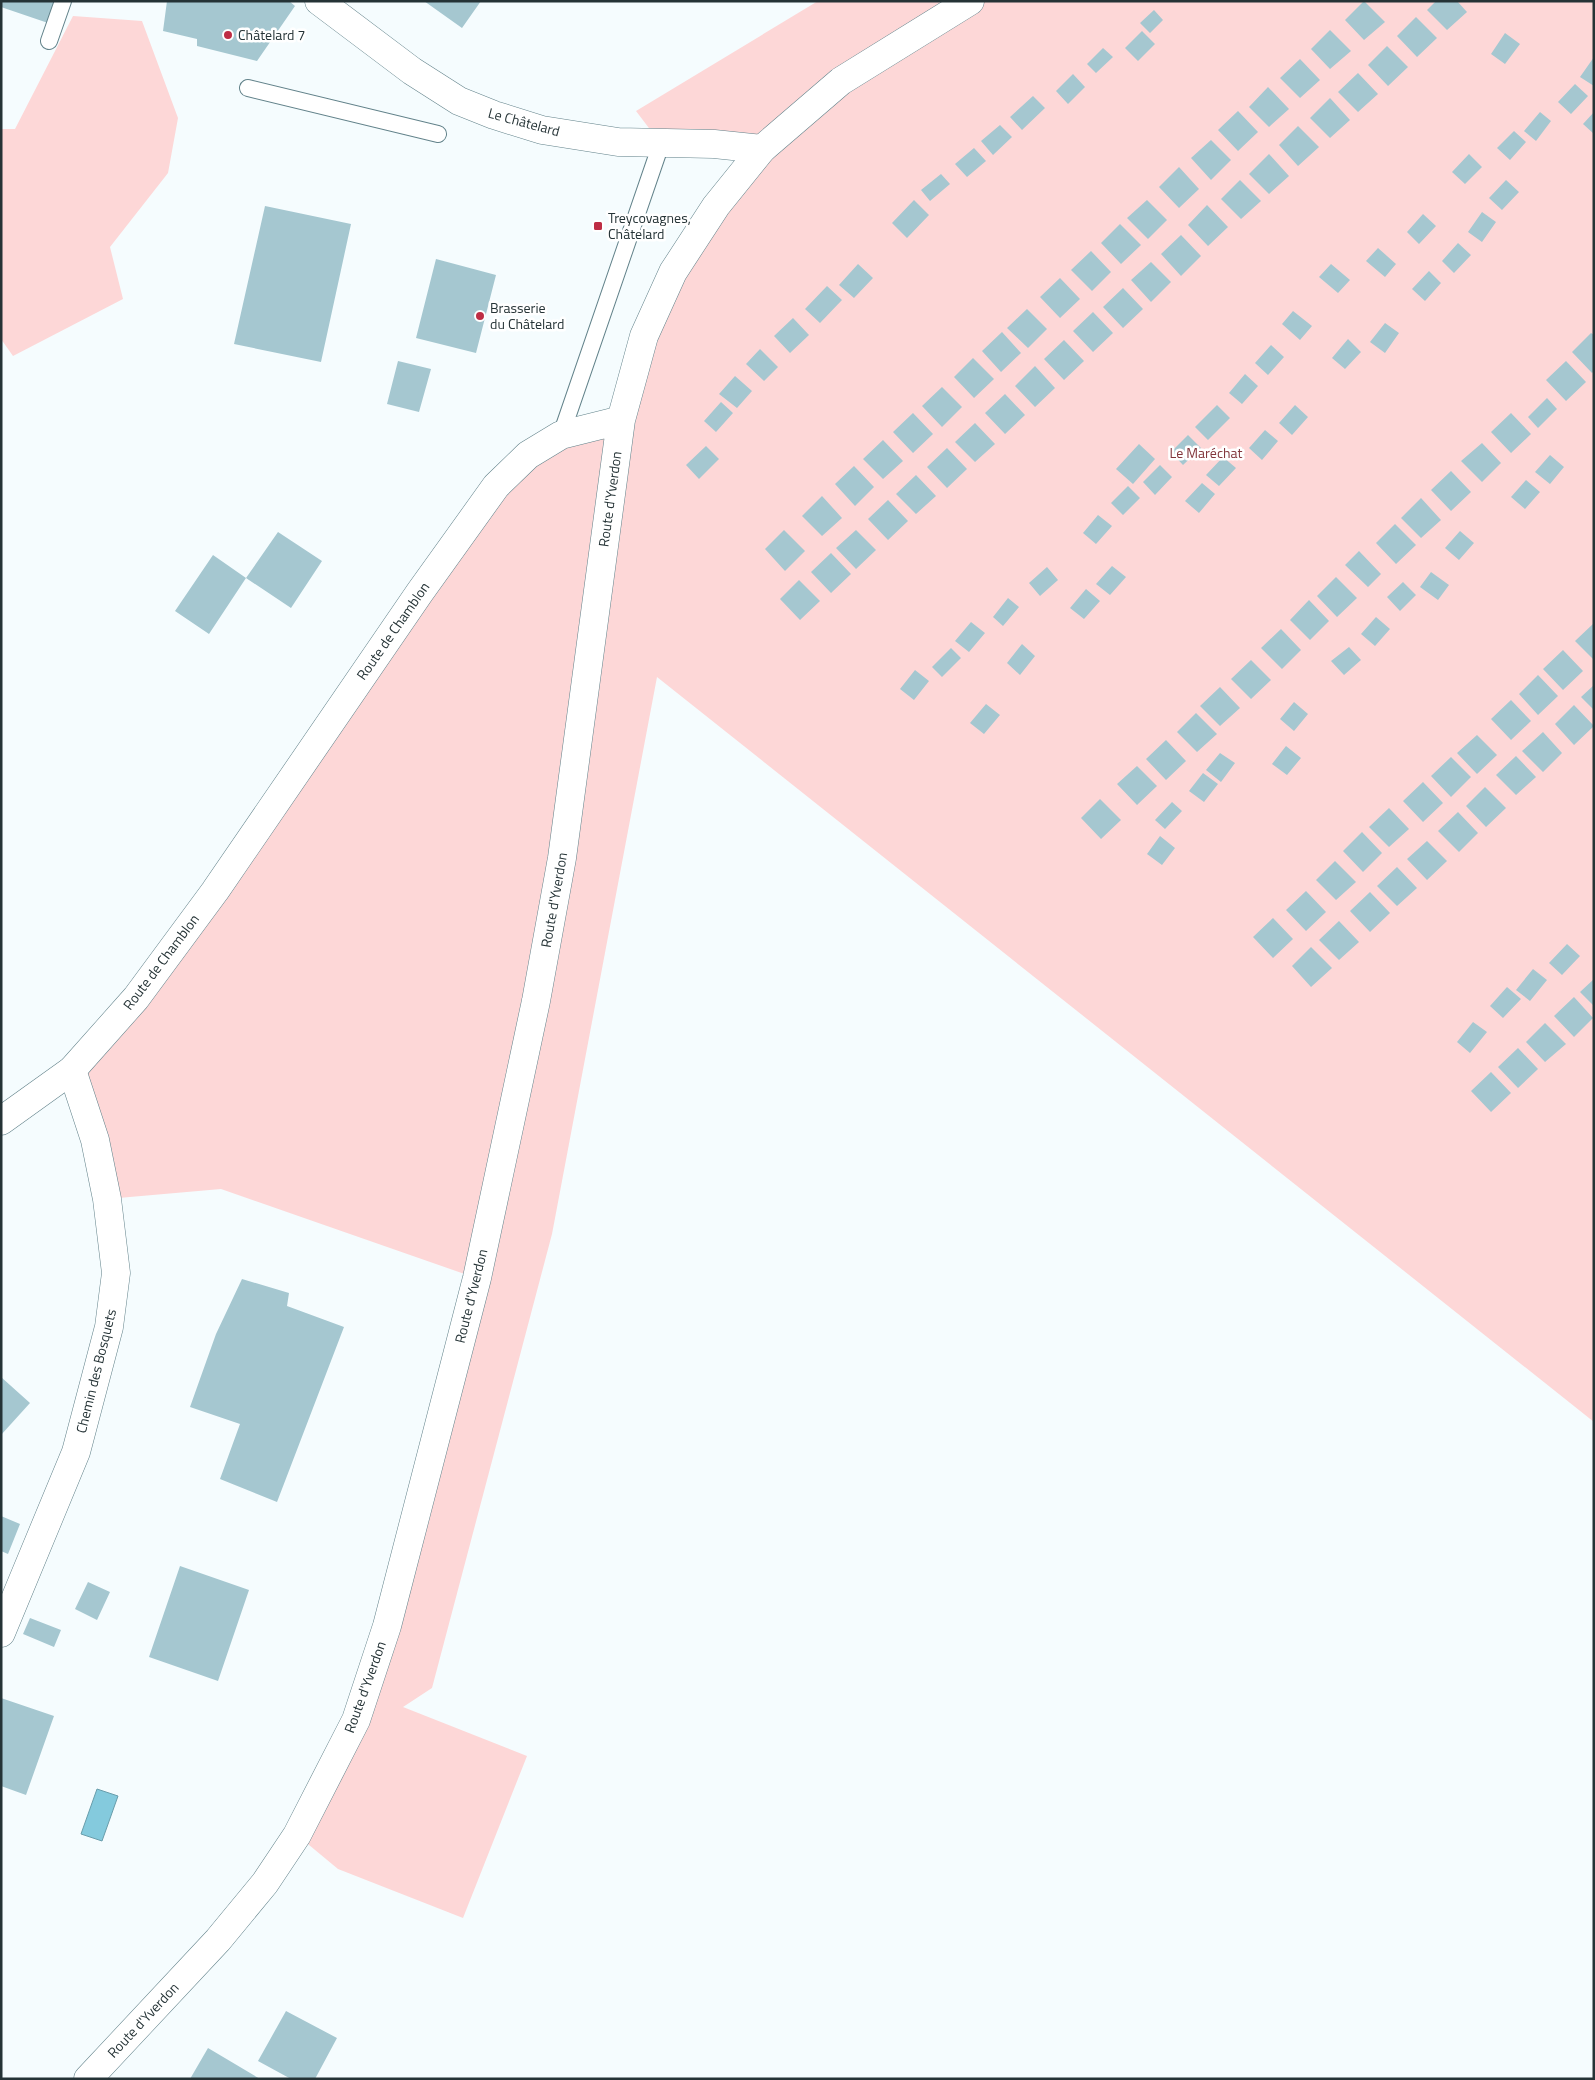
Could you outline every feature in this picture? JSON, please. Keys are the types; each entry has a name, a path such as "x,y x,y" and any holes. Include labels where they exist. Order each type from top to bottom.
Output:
{"main road":[{"name":"Le Châtelard","path":"318,1 412,71 459,101 476,108 542,130 618,142 714,144 762,149"},
{"path":"621,420 644,336 673,272 716,206 762,149 841,81 970,1"},
{"name":"Route de Chamblon","path":"1,1121 72,1070 136,998 209,899 420,592 496,486 528,455 561,435 621,420"},
{"name":"Route d'Yverdon","path":"88,2079 218,1940 265,1883 297,1835 356,1720 387,1626 477,1278 536,1000 562,858 621,420"},
{"name":"Chemin des Bosquets","path":"1,1633 76,1452 109,1327 115,1282 116,1273 107,1199 95,1140 72,1070"}],"lane":[{"path":"49,40 63,1"},
{"path":"248,88 438,134"},
{"path":"561,435 661,144"}],"green space":[{"name":"Le Maréchat","path":"818,1 1594,1 1594,1422 657,677 552,1234 432,1688 403,1707 527,1756 463,1918 338,1869 297,1835 356,1720 476,1278 221,1189 107,1199 72,1070 528,455 621,420 644,336 762,149 661,144 636,111"},
{"path":"73,16 142,21 178,118 168,173 110,247 123,299 13,356 1,339 1,129 15,129"}],"water":[{"path":"97,1789 118,1796 102,1841 81,1834"}],"building":[{"path":"1,1 55,1 48,23 1,7"},
{"name":"Châtelard 7","path":"167,1 289,1 295,6 257,61 197,46 197,39 163,31"},
{"path":"424,1 481,1 462,28"},
{"path":"1364,1 1385,22 1364,40 1345,20"},
{"path":"1436,1 1457,1 1467,12 1447,30 1427,10"},
{"path":"1154,10 1163,20 1150,33 1140,23"},
{"path":"1416,17 1437,38 1417,57 1397,36"},
{"path":"1330,30 1351,51 1330,69 1311,49"},
{"path":"1142,31 1155,44 1138,61 1125,48"},
{"path":"1505,33 1520,44 1505,64 1491,54"},
{"path":"1387,46 1408,67 1388,86 1368,65"},
{"path":"1103,48 1113,57 1096,73 1087,64"},
{"path":"1594,57 1594,86 1580,77"},
{"path":"1300,59 1320,80 1300,98 1280,78"},
{"path":"1358,73 1378,94 1358,112 1338,92"},
{"path":"1073,74 1085,87 1068,104 1056,91"},
{"path":"1575,84 1588,96 1571,114 1558,102"},
{"path":"1268,87 1289,109 1269,127 1249,107"},
{"path":"1033,96 1045,108 1022,130 1010,117"},
{"path":"1330,98 1350,120 1330,138 1310,118"},
{"path":"1238,111 1258,132 1238,151 1218,130"},
{"path":"1540,112 1551,121 1536,141 1524,131"},
{"path":"1594,112 1594,134 1583,124"},
{"path":"1000,125 1012,137 993,155 981,141"},
{"path":"1298,126 1319,147 1298,166 1279,145"},
{"path":"1514,131 1526,142 1510,160 1497,148"},
{"path":"1211,140 1231,160 1211,180 1191,158"},
{"path":"974,148 986,161 967,177 955,164"},
{"path":"1269,154 1289,176 1269,194 1249,174"},
{"path":"1469,154 1482,167 1465,184 1452,172"},
{"path":"1179,167 1199,189 1179,208 1159,187"},
{"path":"941,174 950,184 930,201 921,190"},
{"path":"1240,180 1261,201 1241,219 1221,199"},
{"path":"1506,180 1519,192 1502,210 1489,198"},
{"path":"914,200 929,215 907,238 892,223"},
{"path":"1147,200 1167,220 1148,239 1127,218"},
{"path":"1207,205 1228,227 1208,246 1188,225"},
{"path":"265,206 351,224 321,362 234,344"},
{"path":"1482,212 1496,222 1482,242 1468,232"},
{"path":"1423,214 1436,226 1419,244 1407,232"},
{"path":"1120,224 1141,245 1121,264 1101,243"},
{"path":"1181,235 1201,256 1181,276 1161,254"},
{"path":"1458,243 1471,255 1454,273 1442,261"},
{"path":"1378,248 1396,264 1385,277 1366,261"},
{"path":"1091,251 1111,272 1092,291 1071,270"},
{"path":"436,259 496,275 476,353 416,338"},
{"path":"1151,262 1171,282 1151,302 1131,280"},
{"path":"858,264 873,278 854,298 839,285"},
{"path":"1331,264 1350,280 1338,293 1319,277"},
{"path":"1429,271 1441,283 1425,301 1412,289"},
{"path":"1060,278 1080,299 1060,318 1040,297"},
{"path":"827,286 842,300 820,323 805,309"},
{"path":"1123,288 1143,309 1123,328 1103,307"},
{"path":"1027,309 1047,329 1028,348 1007,328"},
{"path":"1293,311 1312,326 1300,340 1282,324"},
{"path":"1093,312 1113,333 1093,352 1073,331"},
{"path":"793,318 809,335 790,353 774,336"},
{"path":"1385,323 1399,333 1385,353 1370,342"},
{"path":"1002,332 1021,353 1001,372 982,351"},
{"path":"1591,333 1594,335 1594,371 1592,373 1572,352"},
{"path":"1348,339 1361,352 1345,369 1332,358"},
{"path":"1064,340 1084,361 1064,380 1044,359"},
{"path":"1271,345 1284,357 1268,375 1255,363"},
{"path":"760,349 778,367 764,381 746,364"},
{"path":"973,358 994,379 974,398 954,377"},
{"path":"398,361 431,369 419,412 387,404"},
{"path":"1566,361 1586,382 1566,401 1546,380"},
{"path":"1035,366 1055,388 1035,407 1015,386"},
{"path":"1245,374 1258,386 1242,404 1229,393"},
{"path":"735,376 752,391 737,408 719,394"},
{"path":"942,387 962,407 942,427 922,406"},
{"path":"1005,394 1025,415 1005,434 985,413"},
{"path":"1547,398 1557,409 1538,428 1528,417"},
{"path":"721,402 733,413 716,432 704,421"},
{"path":"1217,405 1230,418 1208,440 1195,427"},
{"path":"1295,405 1308,417 1292,435 1279,423"},
{"path":"913,413 933,434 913,453 893,432"},
{"path":"1511,413 1531,434 1511,453 1491,432"},
{"path":"975,423 995,444 975,462 955,442"},
{"path":"1265,430 1278,441 1262,460 1249,448"},
{"path":"1188,435 1201,448 1183,465 1171,452"},
{"path":"883,440 903,461 883,479 863,459"},
{"path":"1482,443 1501,463 1482,482 1461,461"},
{"path":"1139,444 1155,459 1133,484 1116,469"},
{"path":"706,446 719,459 699,479 686,465"},
{"path":"947,448 967,469 947,488 927,467"},
{"path":"1550,455 1564,467 1550,484 1535,472"},
{"path":"1223,457 1236,468 1219,486 1206,475"},
{"path":"1160,465 1172,477 1155,495 1143,482"},
{"path":"854,466 874,487 855,506 835,484"},
{"path":"1451,471 1471,492 1451,511 1431,490"},
{"path":"916,475 936,496 916,514 896,494"},
{"path":"1526,480 1540,492 1525,509 1511,497"},
{"path":"1202,483 1215,494 1199,513 1185,501"},
{"path":"1128,486 1140,498 1123,515 1111,503"},
{"path":"822,496 842,518 822,536 802,516"},
{"path":"1421,498 1441,520 1421,538 1401,518"},
{"path":"888,500 908,521 888,540 868,519"},
{"path":"1098,515 1112,526 1096,544 1083,533"},
{"path":"1395,524 1416,545 1396,564 1376,543"},
{"path":"784,530 805,551 785,571 765,549"},
{"path":"856,530 876,550 856,569 836,548"},
{"path":"1460,531 1474,543 1459,560 1445,548"},
{"path":"278,532 322,561 291,608 246,578"},
{"path":"1359,551 1381,574 1368,587 1345,565"},
{"path":"831,553 851,574 831,593 811,572"},
{"path":"213,555 246,578 209,634 175,611"},
{"path":"1112,566 1126,577 1110,595 1096,584"},
{"path":"1047,567 1058,580 1040,596 1029,583"},
{"path":"1431,572 1449,585 1438,600 1420,587"},
{"path":"1336,577 1357,598 1337,617 1317,596"},
{"path":"799,580 820,601 800,620 780,599"},
{"path":"1403,582 1416,595 1400,611 1387,597"},
{"path":"1086,589 1100,601 1084,619 1070,608"},
{"path":"1008,598 1019,607 1003,626 993,617"},
{"path":"1309,600 1329,621 1310,640 1290,620"},
{"path":"1376,617 1390,629 1375,646 1361,634"},
{"path":"971,622 985,633 969,652 955,641"},
{"path":"1594,623 1594,660 1575,641"},
{"path":"1281,629 1301,650 1282,669 1261,648"},
{"path":"1022,644 1035,656 1020,675 1007,663"},
{"path":"1349,647 1361,660 1344,675 1331,661"},
{"path":"951,648 961,658 942,677 932,667"},
{"path":"1563,650 1583,671 1563,690 1543,669"},
{"path":"1251,660 1271,680 1251,699 1231,679"},
{"path":"915,670 929,681 914,700 900,689"},
{"path":"1538,675 1558,696 1538,715 1519,694"},
{"path":"1594,685 1594,710 1581,697"},
{"path":"1220,687 1240,708 1220,726 1200,706"},
{"path":"1511,700 1531,721 1511,740 1491,719"},
{"path":"1294,702 1308,714 1294,731 1280,719"},
{"path":"986,704 1000,715 984,734 970,723"},
{"path":"1574,705 1594,726 1574,745 1555,724"},
{"path":"1196,713 1217,734 1197,752 1177,732"},
{"path":"1543,732 1562,753 1543,772 1522,751"},
{"path":"1477,735 1497,755 1477,774 1457,753"},
{"path":"1166,740 1186,761 1166,780 1146,759"},
{"path":"1286,746 1301,758 1287,775 1272,764"},
{"path":"1220,753 1235,763 1221,782 1206,770"},
{"path":"1516,756 1536,777 1516,795 1496,775"},
{"path":"1451,757 1471,777 1451,797 1431,776"},
{"path":"1137,766 1157,786 1137,805 1117,784"},
{"path":"1203,773 1218,784 1204,802 1189,791"},
{"path":"1423,782 1443,803 1423,822 1403,801"},
{"path":"1485,787 1506,808 1486,827 1466,806"},
{"path":"1100,799 1121,820 1101,839 1081,818"},
{"path":"1172,802 1182,811 1165,829 1155,820"},
{"path":"1389,808 1409,829 1389,847 1369,827"},
{"path":"1458,812 1478,833 1459,852 1438,831"},
{"path":"1362,832 1382,853 1363,872 1343,851"},
{"path":"1160,836 1175,848 1162,865 1147,854"},
{"path":"1427,841 1447,861 1427,880 1407,859"},
{"path":"1335,861 1356,882 1336,900 1316,880"},
{"path":"1397,867 1417,888 1397,906 1377,886"},
{"path":"1306,891 1326,912 1306,931 1286,910"},
{"path":"1370,892 1390,913 1370,932 1350,911"},
{"path":"1273,918 1293,939 1273,958 1253,937"},
{"path":"1339,921 1359,942 1339,960 1319,940"},
{"path":"1567,944 1580,956 1562,975 1549,963"},
{"path":"1311,947 1332,968 1311,987 1292,966"},
{"path":"1533,969 1547,980 1530,1001 1516,990"},
{"path":"1594,979 1594,1006 1580,992"},
{"path":"1507,987 1521,999 1503,1018 1490,1006"},
{"path":"1574,997 1593,1018 1574,1037 1554,1016"},
{"path":"1473,1022 1487,1032 1470,1053 1457,1042"},
{"path":"1545,1023 1566,1044 1545,1062 1526,1042"},
{"path":"1518,1048 1538,1069 1518,1088 1498,1067"},
{"path":"1491,1072 1511,1093 1491,1112 1471,1091"},
{"path":"242,1279 289,1293 287,1306 344,1327 277,1502 220,1479 240,1424 190,1407 216,1334"},
{"path":"1,1377 30,1403 1,1435"},
{"path":"1,1516 20,1524 8,1554 1,1551"},
{"path":"180,1566 249,1590 218,1681 149,1657"},
{"path":"88,1582 110,1592 97,1620 75,1609"},
{"path":"30,1618 61,1630 54,1647 23,1634"},
{"path":"1,1698 54,1716 26,1795 1,1786"},
{"path":"286,2011 337,2038 315,2079 291,2079 258,2061"},
{"path":"208,2048 260,2079 190,2079"}],"place":[{"name":"Châtelard 7","path":"228,35"},
{"name":"Treycovagnes, Châtelard","path":"598,226"},
{"name":"Brasserie du Châtelard","path":"480,316"}]}
